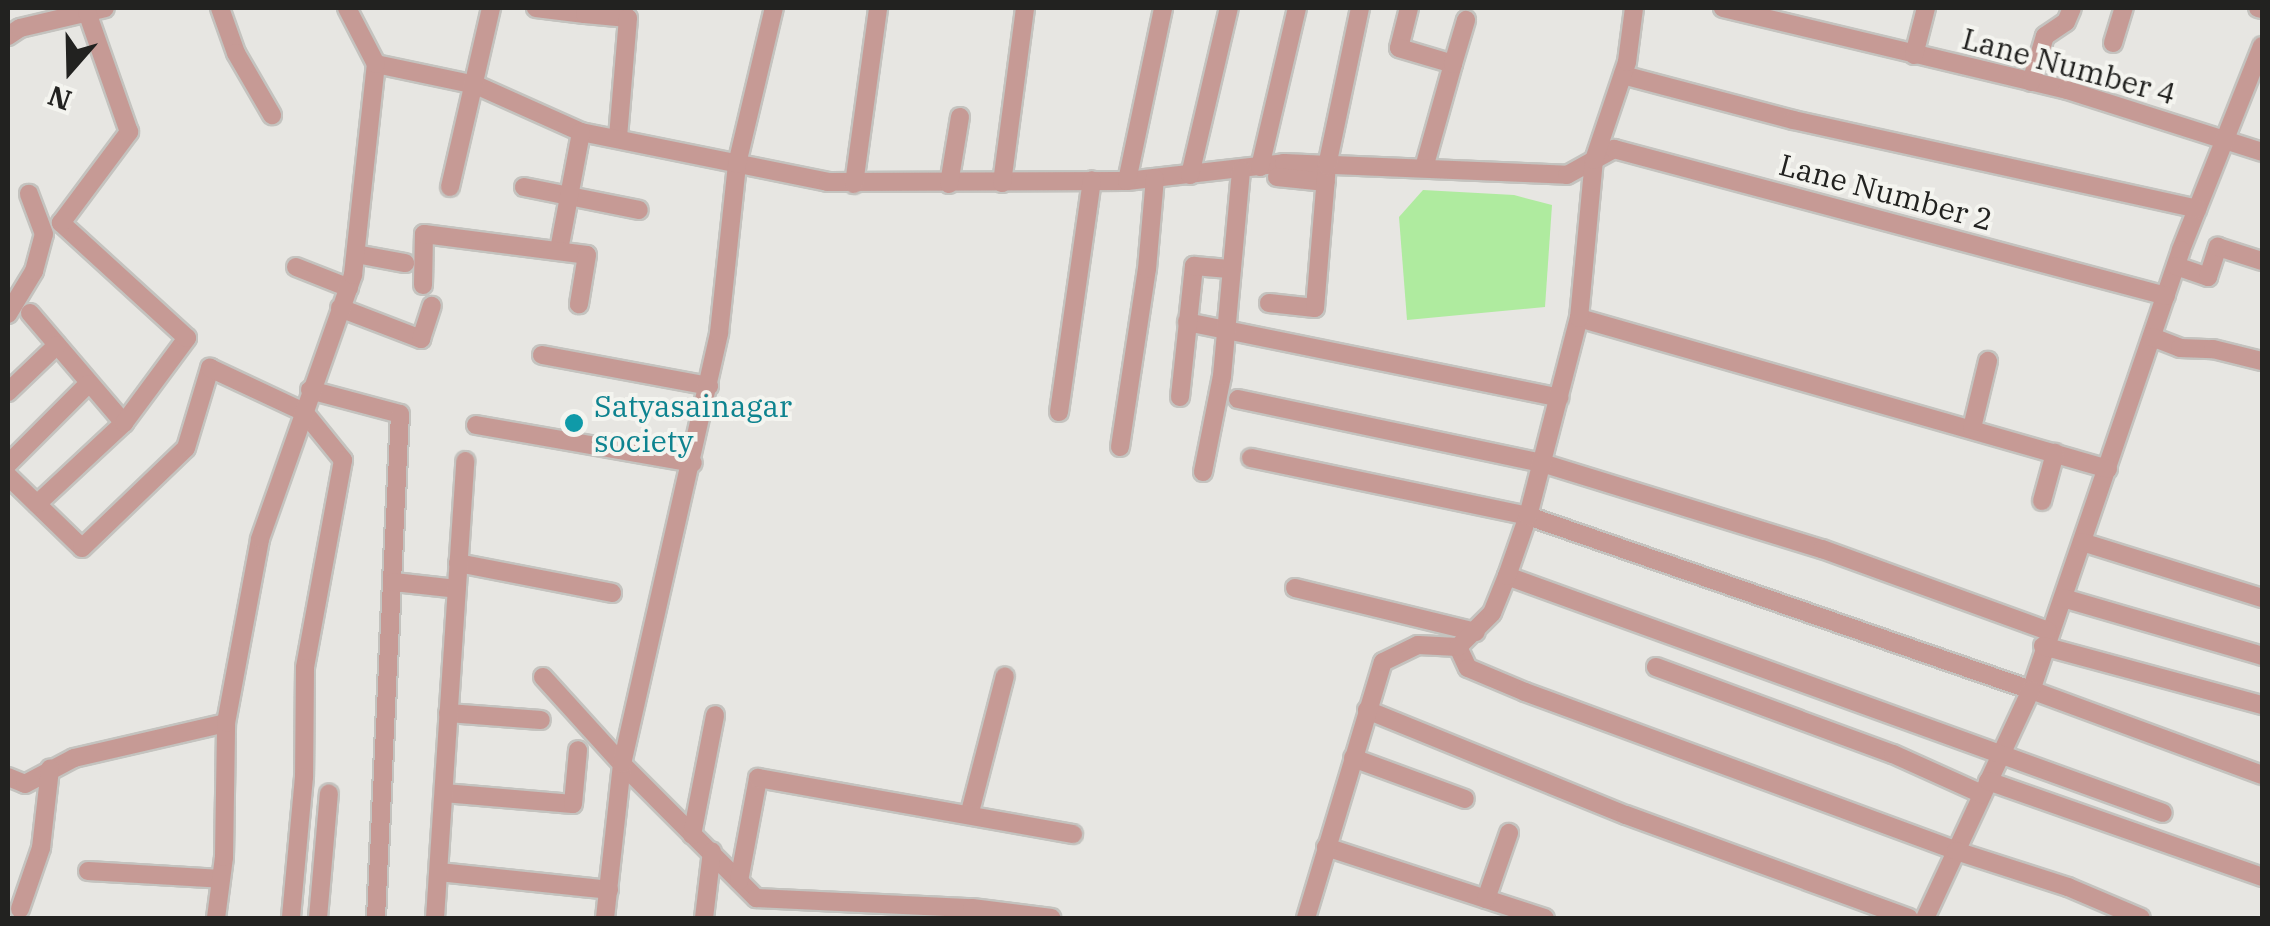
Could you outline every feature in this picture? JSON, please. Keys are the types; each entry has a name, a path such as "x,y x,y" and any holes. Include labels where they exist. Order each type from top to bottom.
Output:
{"street":[{"path":"220,8 236,53 272,116"},
{"path":"216,918 226,723 260,539 348,288 356,254 376,64 348,8"},
{"path":"450,187 491,8"},
{"path":"536,8 629,12 618,136"},
{"path":"605,918 622,764 720,333 737,164 774,8"},
{"path":"854,184 878,8"},
{"path":"1002,183 1024,8"},
{"path":"1128,181 1163,8"},
{"path":"1190,175 1230,8"},
{"path":"1203,472 1232,269 1297,8"},
{"path":"1269,303 1315,308 1326,174 1360,8"},
{"path":"1409,8 1399,48 1454,64"},
{"path":"1309,918 1326,847 1383,662 1418,645 1458,647 1492,613 1507,576 1528,516 1579,318 1594,160 1622,75 1634,8"},
{"name":"Lane Number 4","path":"1723,8 2031,82 2150,114 2262,152"},
{"path":"1914,55 1926,8"},
{"path":"2031,82 2044,36 2066,22 2072,8"},
{"path":"2114,43 2124,8"},
{"path":"8,36 20,28 96,10 129,132 61,223 187,338 124,423 37,504"},
{"path":"1424,168 1466,20"},
{"path":"1925,918 2031,690 2176,266 2262,46"},
{"name":"Lane Number 2","path":"376,64 476,85 581,132 854,184 1128,181 1259,171 1284,163 1326,174 1424,168 1567,175 1614,148 2166,296"},
{"path":"1622,75 1794,120 2198,208"},
{"path":"949,184 960,117"},
{"path":"558,250 581,132"},
{"path":"1120,447 1147,269 1155,178"},
{"path":"1059,412 1092,180"},
{"path":"524,187 639,210"},
{"path":"8,314 34,272 44,234 29,194"},
{"path":"423,285 424,234 558,250 587,255 579,304"},
{"path":"2176,266 2208,277 2218,247 2262,261"},
{"path":"356,254 405,264"},
{"path":"1180,397 1194,266 1232,269"},
{"path":"296,267 348,288"},
{"path":"340,308 421,339 432,306"},
{"path":"30,312 124,423"},
{"path":"1579,318 2108,469"},
{"path":"1188,322 1559,398"},
{"path":"2152,337 2180,348 2213,349 2262,361"},
{"path":"8,392 56,346"},
{"path":"542,355 709,386"},
{"path":"1972,428 1988,361"},
{"path":"8,476 82,548 186,448 210,368 304,412 343,460 306,668 304,777 291,918"},
{"path":"8,464 88,384"},
{"path":"310,390 400,414 376,918"},
{"path":"1238,399 1542,463 1822,549 2046,639 2262,705"},
{"path":"476,425 693,463"},
{"path":"2042,501 2055,453"},
{"path":"1252,458 1528,516 2031,690 2262,775"},
{"path":"435,918 465,462"},
{"path":"2082,542 2262,598"},
{"path":"458,563 612,593"},
{"path":"1507,576 2163,813"},
{"path":"394,582 457,589"},
{"path":"1295,588 1476,632"},
{"path":"2063,598 2262,656"},
{"path":"1458,647 1468,668 1526,692 1956,851 2068,887 2142,918"},
{"path":"1656,667 1985,787 2262,877"},
{"path":"970,812 1005,676"},
{"path":"543,677 622,764 756,898 1051,918"},
{"path":"1368,710 1626,815 1908,918"},
{"path":"448,713 540,720"},
{"path":"692,835 716,715"},
{"path":"8,777 25,784 74,758 226,723"},
{"path":"444,794 574,804 578,750"},
{"path":"1353,758 1465,799"},
{"path":"20,909 41,848 50,769"},
{"path":"740,881 758,778 970,812 1073,834"},
{"path":"318,918 329,793"},
{"path":"1486,899 1509,834"},
{"path":"1326,847 1545,918"},
{"path":"704,918 712,851"},
{"path":"88,872 221,879"},
{"path":"439,872 609,890"},
{"path":"773,918 775,899"}],"green space":[{"path":"1423,190 1514,195 1552,205 1545,307 1407,320 1399,217"}],"place":[{"name":"Satyasainagar society","path":"574,423"}]}
